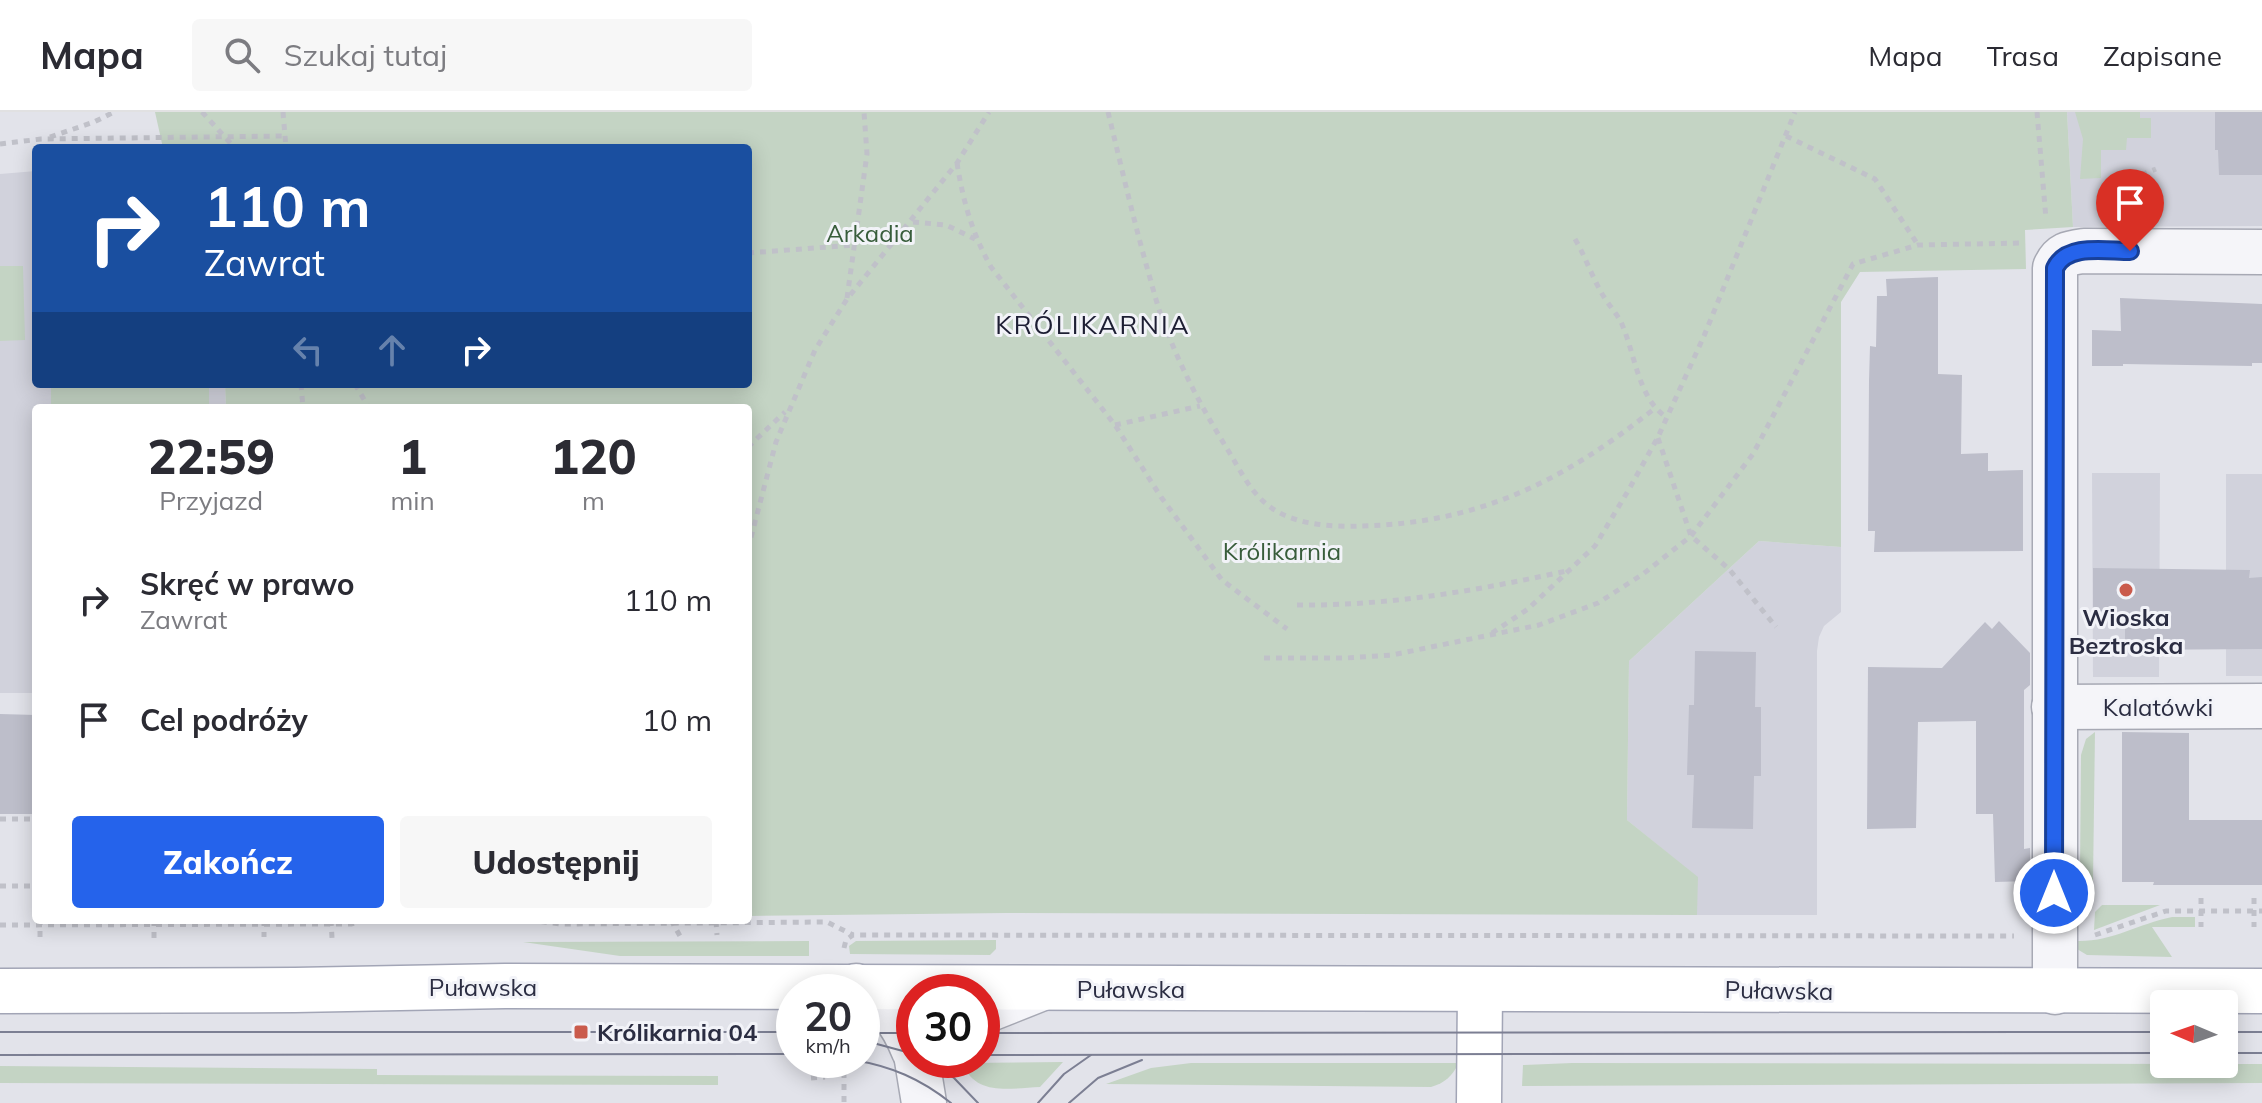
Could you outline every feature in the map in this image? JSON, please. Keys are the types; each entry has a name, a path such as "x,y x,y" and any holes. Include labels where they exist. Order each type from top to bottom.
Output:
{"main road":[{"name":"Puławska","path":"0,991 505,986 850,973 1040,989 2262,991"},
{"path":"1479,1103 1480,990"}],"street":[{"path":"2055,992 2055,268 2060,258 2084,251 2262,252"},
{"name":"Kalatówki","path":"2054,707 2262,706"},
{"path":"850,973 896,1016"},
{"path":"1000,1005 1040,989"},
{"path":"921,1078 926,1103"},
{"path":"926,1103 930,1078"}],"path":[{"path":"41,139 94,122 114,112"},
{"path":"202,112 231,144"},
{"path":"283,112 286,144"},
{"path":"847,299 867,154 864,112"},
{"path":"752,534 776,442 815,350 847,299 957,163 989,112"},
{"path":"1108,112 1132,215 1163,322 1200,406 1254,492 1266,504 1305,522 1340,527 1433,520 1500,503 1565,472 1654,409"},
{"path":"1488,636 1528,609 1595,546 1658,437 1748,232 1795,112"},
{"path":"2037,112 2048,232"},
{"path":"0,144 41,139 285,136"},
{"path":"1786,136 1875,179 1918,245"},
{"path":"957,163 967,215 991,267 1115,425 1161,497 1222,580 1287,629"},
{"path":"2117,214 2102,214 2105,193 2156,169"},
{"path":"912,221 946,225 976,240"},
{"path":"1575,239 1600,291 1619,318 1644,390 1654,409 1667,417"},
{"path":"1264,658 1392,655 1539,625 1598,603 1643,574 1691,536 1753,454 1853,264 1918,245 2025,243"},
{"path":"752,253 855,245"},
{"path":"1115,425 1200,406"},
{"path":"752,443 789,409"},
{"path":"1658,437 1691,536 1729,569 1776,627"},
{"path":"1297,605 1390,603 1572,570"},
{"path":"0,819 32,819"},
{"path":"0,886 32,886"},
{"path":"2201,898 2201,927"},
{"path":"2254,898 2254,927"},
{"path":"2091,936 2123,928 2154,913 2262,911"},
{"path":"752,922 827,922 853,935 2028,936"},
{"path":"0,925 32,923"},
{"path":"40,924 40,937"},
{"path":"154,924 154,938"},
{"path":"264,924 264,937"},
{"path":"332,924 332,938"},
{"path":"673,924 680,936"},
{"path":"716,924 717,935"},
{"path":"850,973 846,940 853,935"},
{"path":"844,1078 844,1103"}],"shaded area":[{"path":"2067,112 2262,112 2262,226 2073,227"},
{"path":"32,171 32,388 225,388 226,404 32,404 32,693 0,693 0,174"},
{"name":"Wioska Beztroska","path":"2092,473 2160,473 2159,677 2093,677"},
{"path":"2226,474 2262,474 2262,676 2226,676"},
{"path":"1759,541 1841,547 1841,612 1824,626 1817,651 1817,915 1697,915 1697,877 1627,820 1629,661"}],"green space":[{"name":"Królikarnia","path":"155,112 2067,112 2073,227 2025,230 2026,269 1860,272 1841,302 1841,547 1759,541 1629,661 1627,820 1698,877 1697,915 1006,913 752,916 752,404 226,404 225,388 752,388 752,144 162,144"},
{"path":"2075,112 2140,112 2140,118 2151,118 2151,138 2127,138 2126,150 2101,150 2101,178 2080,179 2083,139"},
{"path":"0,266 23,266 25,340 0,341"},
{"path":"51,388 209,388 209,404 51,404"},
{"path":"2095,732 2093,882 2080,873 2081,755 2086,739"},
{"path":"2102,905 2160,905 2094,930 2095,912"},
{"path":"2172,917 2195,917 2195,927 2152,927 2172,957 2087,955 2072,946 2076,941 2102,939"},
{"path":"996,940 996,949 990,955 850,954 849,946 856,941"},
{"path":"809,941 809,956 620,956 523,942"},
{"path":"1063,1062 1040,1087 995,1088 973,1078 1000,1078 1000,1063"},
{"path":"1191,1063 1459,1063 1448,1078 1431,1087 1106,1084 1151,1068"},
{"path":"2150,1064 2150,1078 2238,1078 2238,1064 2262,1064 2262,1083 1522,1086 1523,1065"},
{"path":"0,1066 377,1069 377,1075 718,1076 718,1085 0,1083"}],"building":[{"path":"2215,112 2262,112 2262,175 2219,175 2218,150 2215,150"},
{"path":"1938,277 1938,374 1962,375 1961,454 1988,453 1988,471 2023,470 2023,551 1874,552 1875,531 1868,531 1869,381 1870,346 1876,347 1877,296 1887,296 1886,279"},
{"path":"2120,298 2262,304 2262,363 2252,363 2252,366 2092,366 2092,330 2121,331"},
{"path":"2093,568 2250,570 2249,578 2262,577 2262,649 2125,650 2125,612 2093,611"},
{"path":"1999,621 2030,653 2030,685 2024,690 2024,849 2030,848 2030,881 1995,882 1993,814 1976,814 1976,721 1918,722 1916,828 1867,829 1868,667 1942,668 1985,622 1992,629"},
{"path":"1695,651 1756,652 1755,707 1761,707 1761,776 1754,776 1753,829 1692,828 1694,775 1687,775 1689,705 1694,705"},
{"path":"0,714 32,715 32,814 0,814"},
{"path":"2122,732 2189,733 2189,820 2262,820 2262,885 2122,882"}],"tram line":[{"path":"0,1032 776,1032"},
{"path":"1000,1033 2150,1032"},
{"path":"2238,1032 2262,1032"},
{"path":"880,1033 896,1033"},
{"path":"880,1045 896,1049"},
{"path":"1000,1055 2150,1053"},
{"path":"2238,1053 2262,1053"},
{"path":"0,1055 776,1054"},
{"path":"1038,1103 1064,1074 1091,1055"},
{"path":"1069,1103 1098,1078 1142,1060"},
{"path":"880,1066 905,1075 951,1103"},
{"path":"954,1078 978,1103"}],"place":[{"name":"Wioska Beztroska","path":"2126,590"},
{"name":"Królikarnia 04","path":"581,1032"}],"district":[{"name":"KRÓLIKARNIA","path":"1093,324"}],"route":[{"path":"2054,893 2055,268 2060,258 2069,253 2130,251"}],"park label":[{"name":"Arkadia","path":"870,233"}]}
